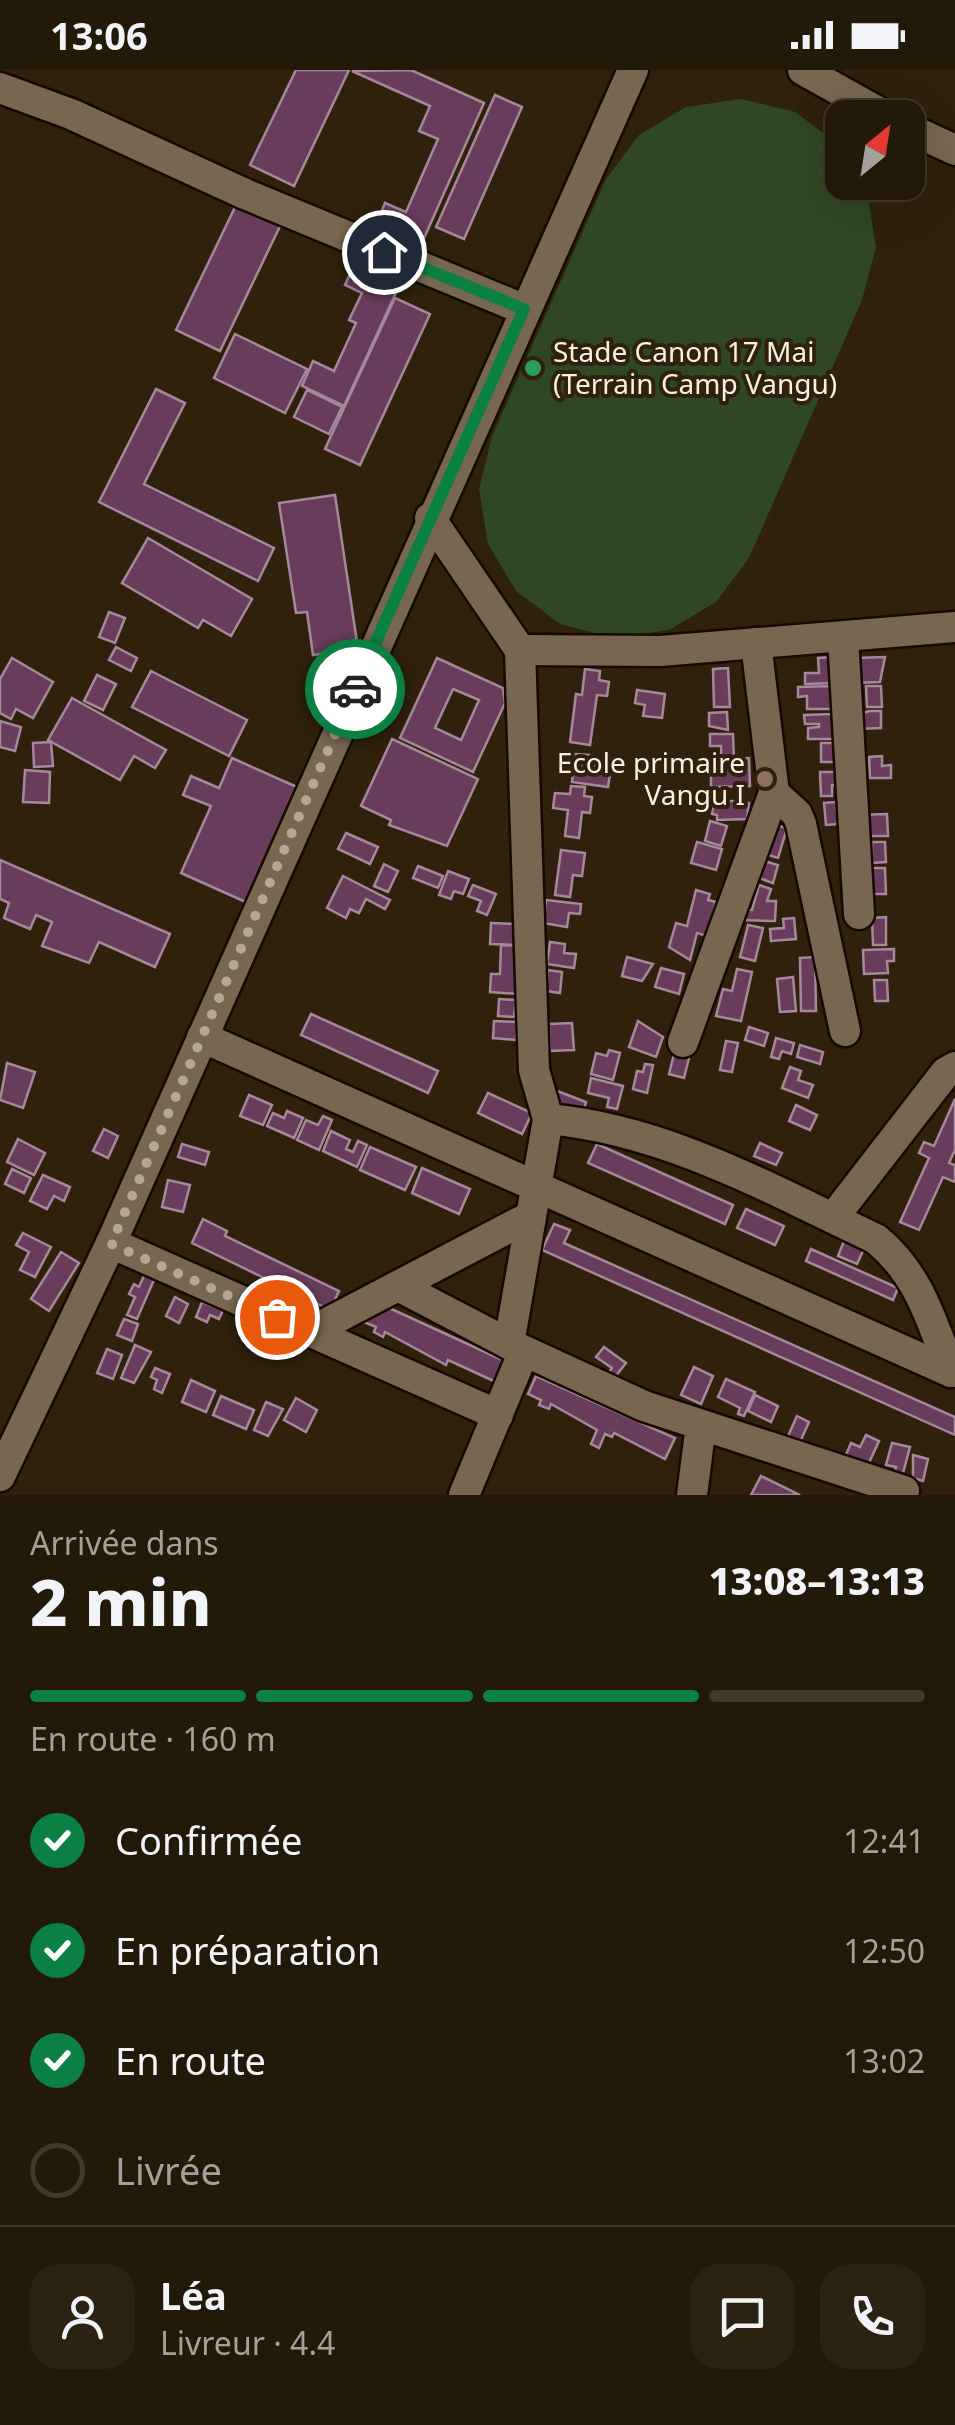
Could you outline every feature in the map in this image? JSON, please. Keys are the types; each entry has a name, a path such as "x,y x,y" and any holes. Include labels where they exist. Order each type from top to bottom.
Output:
{"street":[{"path":"0,1476 111,1244 632,70"},
{"path":"802,70 856,100"},
{"path":"0,88 71,114 245,194 524,309"},
{"path":"925,136 955,150"},
{"path":"430,518 520,650 534,1070 548,1119 531,1216 516,1348 498,1415 464,1495"},
{"path":"520,650 660,651 955,627"},
{"path":"844,637 858,914"},
{"path":"683,1042 774,792 756,644"},
{"path":"774,792 797,814 801,824 846,1030"},
{"path":"202,1037 951,1372 923,1298 895,1254 876,1239 695,1154 613,1128 548,1119"},
{"path":"833,1218 946,1072 955,1067"},
{"path":"310,1332 531,1216"},
{"path":"111,1244 498,1415"},
{"path":"398,1286 516,1348 644,1406 904,1492"},
{"path":"692,1495 702,1425"}],"green space":[{"path":"741,99 795,112 825,134 825,200 868,200 876,247 862,300 749,558 716,602 669,630 614,638 560,624 516,591 488,544 479,489 492,436 606,179 639,135 686,107"}],"building":[{"path":"296,70 349,70 294,186 250,165"},
{"path":"411,70 484,103 421,245 376,225 385,203 406,212 438,139 419,131 430,106 352,71"},
{"path":"495,95 522,107 464,239 436,227"},
{"path":"238,201 282,222 220,351 176,330"},
{"path":"360,252 405,273 344,406 302,386 313,361 334,371 356,323 349,320 362,293 345,285"},
{"path":"395,298 430,314 360,465 325,449"},
{"path":"235,334 307,369 285,413 214,378"},
{"path":"156,389 185,403 144,484 274,548 258,581 99,502"},
{"path":"307,390 342,407 329,434 294,417"},
{"path":"335,495 358,649 313,655 307,612 296,613 279,503"},
{"path":"148,538 252,599 231,636 203,620 198,628 122,583"},
{"path":"109,612 125,618 115,643 99,637"},
{"path":"116,647 137,658 131,671 109,660"},
{"path":"833,657 834,683 805,684 805,673 819,673 818,658"},
{"path":"885,657 880,682 855,683 854,658"},
{"path":"12,658 53,682 33,718 16,709 11,719 0,713 0,679"},
{"path":"437,658 503,688 505,703 473,772 400,738","holes":["453,689 479,700 461,740 435,728"]},
{"path":"728,668 730,707 714,707 713,669"},
{"path":"585,669 600,671 599,680 609,682 607,696 597,695 590,745 570,742 576,694 582,695"},
{"path":"151,671 247,720 229,756 132,707"},
{"path":"97,675 116,684 103,710 84,701"},
{"path":"832,686 833,709 807,709 807,696 798,697 798,687"},
{"path":"866,686 881,686 882,707 867,707"},
{"path":"637,690 665,694 662,718 643,716 645,705 635,703"},
{"path":"72,698 166,750 155,768 134,756 120,780 48,740"},
{"path":"881,711 881,728 858,729 857,715"},
{"path":"727,712 728,730 709,726 709,713"},
{"path":"834,714 835,739 808,739 808,728 819,724 805,724 804,715"},
{"path":"0,721 21,727 15,751 0,747"},
{"path":"710,734 733,734 734,759 749,758 750,786 711,787 711,776 722,775 721,746 710,746"},
{"path":"392,739 478,779 447,846 389,825 391,820 361,806"},
{"path":"51,742 53,766 34,767 33,743"},
{"path":"821,743 835,743 836,762 821,762"},
{"path":"575,754 589,755 587,765 597,766 596,772 610,774 608,787 572,782"},
{"path":"882,756 882,766 891,765 891,778 870,778 869,757"},
{"path":"232,758 299,788 248,903 181,873 211,806 183,795 191,776 219,788"},
{"path":"25,770 50,772 49,803 23,802"},
{"path":"820,772 839,772 839,785 832,785 832,796 821,796"},
{"path":"571,786 585,787 584,796 592,797 590,813 582,812 579,838 565,836 568,810 553,808 555,793 570,794"},
{"path":"714,799 749,803 747,819 717,820 717,815 712,814"},
{"path":"836,802 838,824 826,825 824,803"},
{"path":"887,814 888,836 859,836 858,815"},
{"path":"710,821 727,826 721,846 705,841"},
{"path":"776,825 787,828 778,858 768,855"},
{"path":"346,833 378,847 370,864 338,849"},
{"path":"697,842 722,849 716,870 691,863"},
{"path":"872,842 885,842 886,862 872,863"},
{"path":"561,850 585,853 582,876 573,875 570,897 555,895"},
{"path":"0,860 170,934 155,967 99,942 89,963 42,946 52,922 36,915 30,929 4,918 9,903 0,899"},
{"path":"764,861 778,865 773,883 759,878"},
{"path":"384,864 398,871 388,892 374,886"},
{"path":"418,866 443,876 438,888 413,878"},
{"path":"872,868 885,868 886,894 873,894"},
{"path":"448,871 469,879 463,894 454,891 451,899 439,895"},
{"path":"343,876 390,900 385,909 366,899 359,913 350,909 346,918 327,908"},
{"path":"473,885 496,894 487,915 477,911 481,901 468,896"},
{"path":"759,885 771,889 767,901 776,901 775,921 739,920 739,909 752,910"},
{"path":"696,890 710,894 708,900 716,902 707,936 697,933 690,960 669,947 676,923 687,926"},
{"path":"546,900 581,904 580,914 569,913 567,927 543,923"},
{"path":"886,917 886,945 873,945 872,918"},
{"path":"794,918 796,939 771,941 770,929 784,928 783,919"},
{"path":"491,923 515,924 514,945 490,944"},
{"path":"748,925 763,928 755,961 740,957"},
{"path":"550,942 565,944 564,953 576,954 574,968 547,964"},
{"path":"501,945 520,946 518,994 490,992 491,974 500,974"},
{"path":"894,949 894,961 887,961 888,973 864,974 863,950"},
{"path":"627,957 653,964 642,981 622,976"},
{"path":"815,957 816,1011 801,1011 800,958"},
{"path":"661,968 684,974 679,994 655,987"},
{"path":"737,969 752,972 741,1021 716,1016 723,989 732,991"},
{"path":"548,970 562,972 560,993 546,991"},
{"path":"793,977 796,1011 780,1012 777,979"},
{"path":"874,980 887,980 888,1001 875,1001"},
{"path":"499,999 516,1000 514,1017 498,1016"},
{"path":"311,1014 438,1071 428,1093 301,1035"},
{"path":"494,1021 517,1022 516,1040 493,1038"},
{"path":"638,1021 663,1037 656,1057 629,1047"},
{"path":"572,1023 574,1050 550,1051 549,1024"},
{"path":"749,1027 768,1033 764,1046 745,1040"},
{"path":"776,1038 794,1043 791,1054 782,1051 779,1059 771,1057"},
{"path":"726,1041 738,1043 732,1072 720,1070"},
{"path":"800,1045 823,1052 820,1064 797,1057"},
{"path":"609,1050 620,1053 613,1080 591,1074 596,1053 607,1056"},
{"path":"674,1054 689,1058 684,1078 669,1074"},
{"path":"7,1063 35,1072 23,1108 0,1100"},
{"path":"645,1064 653,1065 647,1093 633,1089 637,1071 643,1072"},
{"path":"790,1067 801,1071 798,1080 813,1085 808,1098 782,1088"},
{"path":"591,1078 623,1086 617,1109 607,1107 609,1098 588,1093"},
{"path":"552,1089 586,1102 583,1113 548,1101"},
{"path":"488,1093 532,1113 522,1134 478,1113"},
{"path":"249,1095 272,1105 263,1125 240,1116"},
{"path":"955,1099 955,1150 949,1163 955,1165 955,1182 943,1177 919,1230 900,1222 929,1158 919,1153 924,1142 934,1146"},
{"path":"796,1105 817,1115 810,1130 789,1121"},
{"path":"287,1111 303,1118 294,1138 267,1126 273,1113 284,1118"},
{"path":"323,1116 332,1120 319,1150 297,1140 306,1120 318,1125"},
{"path":"104,1129 118,1136 108,1158 93,1151"},
{"path":"331,1131 350,1140 346,1149 353,1152 358,1141 367,1145 357,1167 323,1151"},
{"path":"18,1139 45,1153 34,1175 7,1162"},
{"path":"760,1143 782,1153 776,1165 754,1156"},
{"path":"182,1144 209,1152 205,1165 178,1157"},
{"path":"597,1144 733,1205 725,1224 588,1163"},
{"path":"370,1147 416,1167 405,1190 360,1170"},
{"path":"422,1168 470,1189 459,1214 412,1193"},
{"path":"12,1169 31,1178 24,1193 5,1184"},
{"path":"43,1175 70,1187 64,1201 54,1196 47,1209 30,1201"},
{"path":"168,1180 190,1185 183,1212 162,1207"},
{"path":"746,1209 784,1226 775,1245 737,1228"},
{"path":"203,1219 227,1231 225,1236 339,1291 330,1310 303,1297 296,1313 281,1306 289,1290 192,1243"},
{"path":"554,1224 570,1230 564,1243 955,1417 955,1435 542,1250"},
{"path":"23,1233 51,1247 35,1277 20,1270 29,1252 16,1245"},
{"path":"844,1241 864,1249 857,1264 838,1256"},
{"path":"811,1249 898,1288 893,1300 806,1261"},
{"path":"61,1252 79,1263 49,1311 31,1299"},
{"path":"147,1269 157,1273 137,1319 127,1315 135,1297 129,1294 134,1284 139,1287"},
{"path":"175,1297 188,1304 179,1323 166,1316"},
{"path":"374,1301 507,1362 498,1383 448,1360 446,1365 385,1332 383,1337 374,1332 376,1327 364,1322"},
{"path":"202,1302 223,1310 219,1319 210,1315 207,1322 196,1317"},
{"path":"124,1319 138,1324 132,1341 117,1335"},
{"path":"135,1345 151,1352 134,1383 121,1378"},
{"path":"604,1347 626,1363 611,1382 605,1377 612,1368 596,1357"},
{"path":"107,1349 122,1355 113,1379 97,1373"},
{"path":"694,1367 713,1376 701,1404 681,1395"},
{"path":"155,1368 170,1374 162,1393 154,1389 157,1380 151,1377"},
{"path":"536,1376 675,1438 665,1459 614,1433 612,1437 605,1434 599,1448 591,1444 597,1430 551,1404 549,1409 539,1405 541,1400 528,1394"},
{"path":"726,1379 755,1392 744,1416 738,1414 740,1408 718,1397"},
{"path":"191,1380 215,1391 206,1412 182,1402"},
{"path":"755,1395 778,1406 771,1422 748,1411"},
{"path":"221,1396 254,1410 246,1429 213,1415"},
{"path":"296,1398 317,1410 306,1432 284,1420"},
{"path":"266,1402 283,1409 268,1436 254,1430"},
{"path":"797,1416 809,1422 800,1442 788,1436"},
{"path":"866,1435 879,1441 867,1467 845,1457 851,1443 860,1447"},
{"path":"892,1443 910,1447 902,1477 893,1475 896,1467 886,1465"},
{"path":"913,1455 928,1459 923,1481 913,1478"},
{"path":"761,1476 800,1495 751,1495"}],"way so far":[{"path":"277,1317 111,1244 355,689"}],"place":[{"name":"Stade Canon 17 Mai (Terrain Camp Vangu)","path":"533,368"},
{"name":"Ecole primaire Vangu I","path":"765,779"}],"route":[{"path":"355,689 524,309 384,252"}]}
